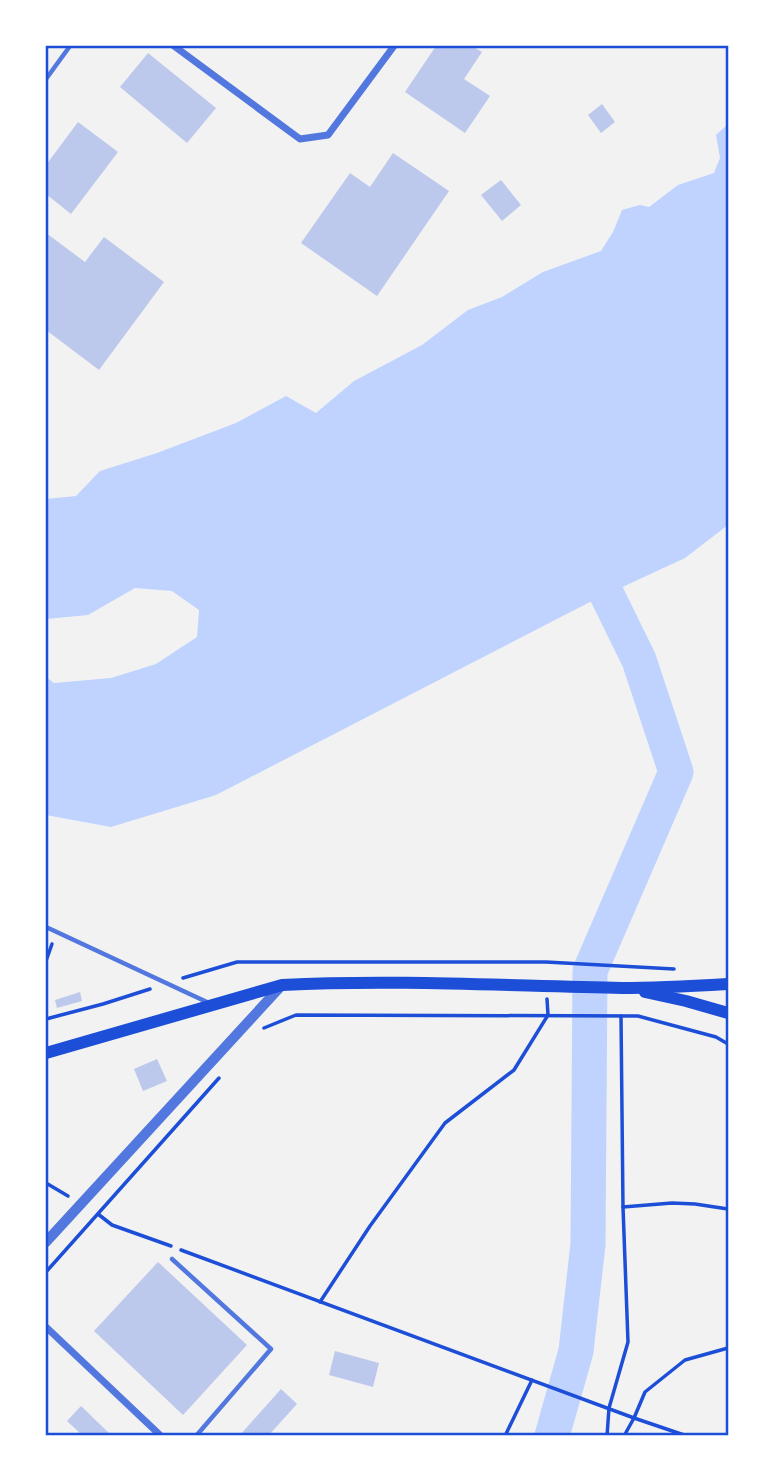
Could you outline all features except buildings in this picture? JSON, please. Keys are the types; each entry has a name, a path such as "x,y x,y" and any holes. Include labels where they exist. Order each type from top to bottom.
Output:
{"main road":[{"path":"46,1053 282,985 321,983 624,988 729,984"},
{"path":"624,988 729,1013"}],"street":[{"path":"174,46 300,139 328,135 394,46"},
{"path":"46,1240 282,985"},
{"path":"46,1327 157,1434"}],"lane":[{"path":"46,79 70,46"},
{"path":"46,927 213,1005"},
{"path":"172,1259 271,1349 196,1436"}],"path":[{"path":"46,961 56,932"},
{"path":"546,962 676,969"},
{"path":"264,1028 296,1015 638,1016 716,1037 729,1044"},
{"path":"320,1302 370,1226 445,1123 514,1070 548,1015"},
{"path":"607,1436 609,1408 628,1342 623,1207 621,1016"},
{"path":"46,1272 227,1070"},
{"path":"46,1183 82,1202 113,1225 687,1436"},
{"path":"623,1207 695,1203 729,1209"},
{"path":"624,1436 645,1392 685,1360 729,1348"},
{"path":"505,1436 532,1380"}],"water":[{"path":"728,124 728,525 685,558 588,603 216,795 111,827 46,815 46,677 54,683 111,678 156,664 197,637 199,610 172,591 135,588 88,615 46,619 46,499 76,496 100,471 236,423 286,396 316,413 354,381 422,345 468,310 502,297 543,272 601,251 622,210 640,205 649,207 678,185 714,173 720,158 716,135"}],"waterway":[{"path":"552,1436 576,1351 588,1244 590,971 676,772 639,660 586,552"}]}
